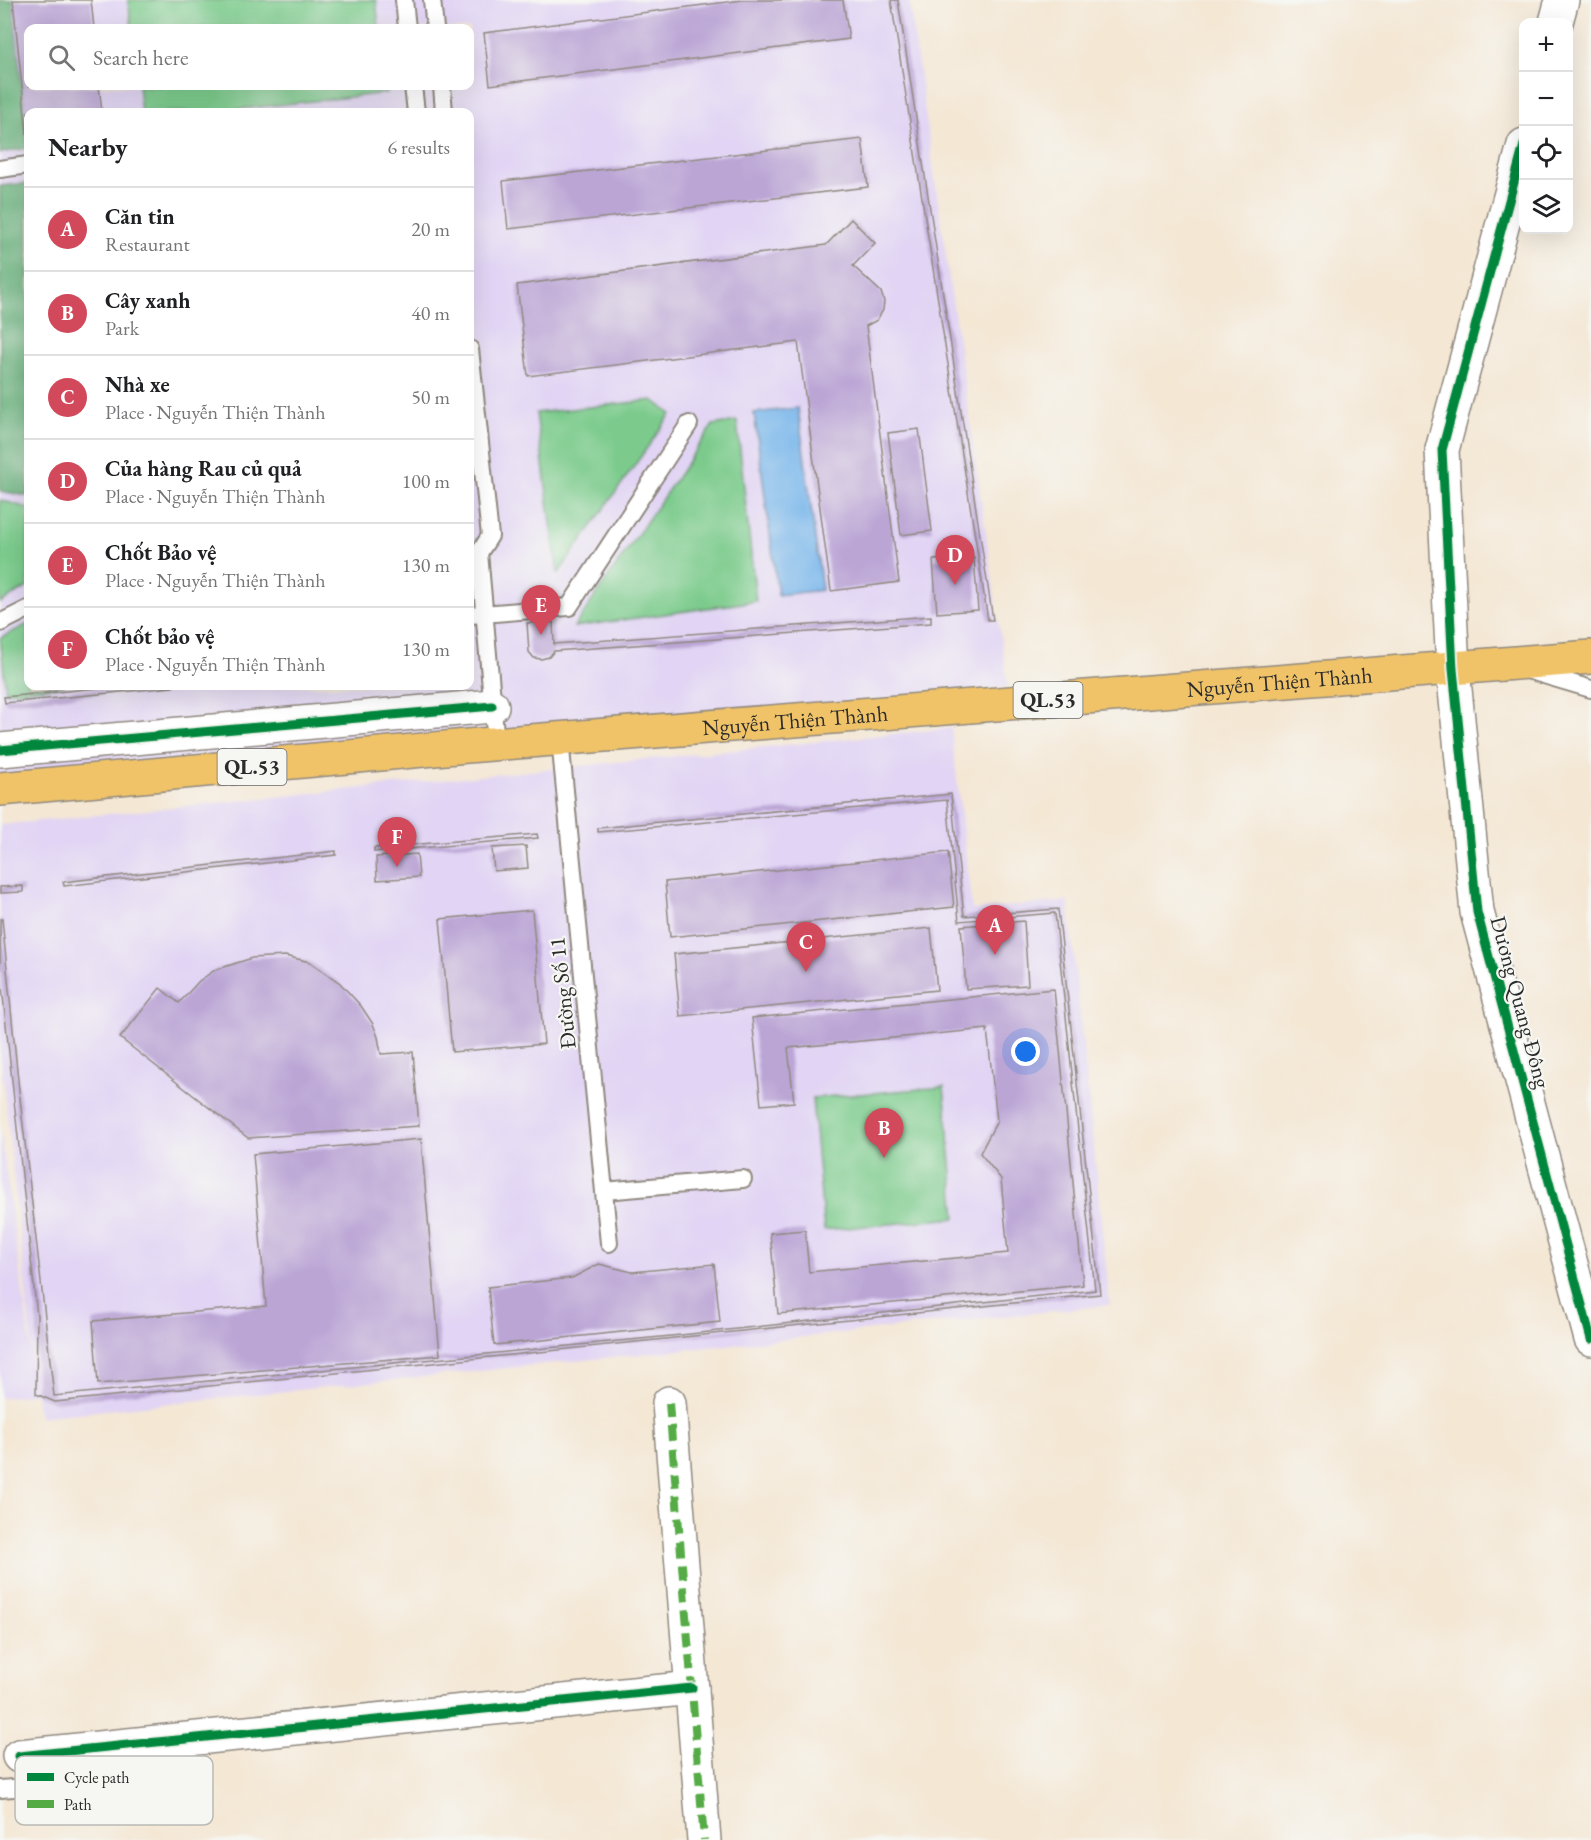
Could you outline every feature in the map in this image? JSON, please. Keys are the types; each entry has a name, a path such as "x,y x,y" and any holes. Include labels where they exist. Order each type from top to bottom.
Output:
{"highway":[{"name":"Nguyễn Thiện Thành","path":"0,789 496,744 1591,657"}],"street":[{"path":"1557,18 1562,0"},
{"name":"Dương Quang Đông","path":"1519,164 1442,450 1453,669 1477,912 1591,1339"},
{"path":"0,750 492,706"},
{"path":"669,1403 704,1840"},
{"path":"19,1756 692,1688"}],"lane":[{"path":"404,0 407,24"},
{"path":"432,0 435,24"},
{"path":"413,90 416,108"},
{"path":"442,90 444,108"},
{"path":"0,169 24,166"},
{"path":"474,386 490,536 474,548 477,615 496,744"},
{"path":"477,615 569,607 689,424"},
{"path":"0,622 24,611"},
{"path":"1504,663 1591,689"},
{"name":"Đường Số 11","path":"560,739 609,1243"},
{"path":"604,1191 743,1179"},
{"path":"0,1789 15,1788"}],"shaded area":[{"path":"0,0 909,0 1008,687 0,782"},
{"path":"951,728 972,910 1068,901 1110,1305 39,1417 36,1394 0,1398 0,1128 36,1386 0,1050 0,825"}],"green space":[{"path":"0,0 13,0 24,109 24,149 0,153"},
{"path":"128,0 376,0 379,24 131,24"},
{"path":"138,90 387,90 387,93 249,108 141,108"},
{"path":"24,183 24,495 0,491 0,186"},
{"path":"653,400 671,414 558,574 536,413"},
{"path":"737,421 756,601 574,627 713,425"},
{"path":"0,500 24,507 24,589 0,603"},
{"path":"24,626 26,690 6,692 0,638"},
{"path":"944,1087 956,1218 824,1230 812,1098"}],"water":[{"path":"798,408 822,590 778,595 754,413"}],"building":[{"path":"13,0 91,0 94,24 24,24 24,90 99,90 102,108 24,108"},
{"path":"743,0 843,0 849,39 490,85 484,33"},
{"path":"891,0 898,0 993,620 988,620"},
{"path":"862,139 868,187 508,229 503,181"},
{"path":"851,219 875,243 853,266 881,292 884,301 883,310 877,320 866,326 899,582 831,591 798,342 528,376 517,285 826,245"},
{"path":"919,429 932,531 901,535 888,433"},
{"path":"974,557 978,610 937,613 933,560"},
{"path":"931,616 931,623 554,651 549,657 541,659 534,658 529,652 527,623 553,622 554,644"},
{"path":"78,690 142,690 5,703 4,697"},
{"path":"951,794 964,916 1058,909 1100,1294 55,1402 36,1394 37,1316 0,968 0,919 2,919 54,1396 681,1335 1095,1290 1055,913 959,921 947,800 598,832 598,828"},
{"path":"537,834 538,838 374,852 374,848"},
{"path":"526,846 528,868 494,871 492,848"},
{"path":"336,851 336,855 64,886 63,882"},
{"path":"948,852 954,907 670,937 665,882"},
{"path":"417,854 419,877 377,880 376,857"},
{"path":"23,886 23,892 0,893 0,887"},
{"path":"532,910 544,1044 452,1052 440,919"},
{"path":"1024,921 1028,985 966,989 961,926"},
{"path":"931,928 937,990 680,1016 674,954"},
{"path":"285,956 310,962 340,983 361,1006 373,1024 381,1054 413,1052 419,1126 248,1138 120,1038 160,988 179,1003 199,981 215,970 252,958"},
{"path":"1054,989 1083,1285 778,1314 770,1233 805,1230 809,1272 1008,1253 1001,1179 980,1153 997,1121 987,1029 788,1048 794,1102 761,1105 752,1018"},
{"path":"421,1139 440,1355 98,1384 93,1321 266,1306 253,1154"},
{"path":"599,1264 632,1272 714,1264 720,1322 494,1345 488,1287 572,1278"}],"marked path":[{"path":"669,1403 704,1840"}],"cycle path":[{"path":"1519,164 1442,450 1453,669 1477,912 1591,1339"},
{"path":"0,750 492,706"},
{"path":"19,1756 692,1688"}],"place":[{"name":"Của hàng Rau củ quả","path":"955,585"},
{"name":"Chốt Bảo vệ","path":"541,635"},
{"name":"Chốt bảo vệ","path":"397,867"},
{"name":"Căn tin","path":"995,955"},
{"name":"Nhà xe","path":"806,972"},
{"name":"Cây xanh","path":"884,1158"}]}
